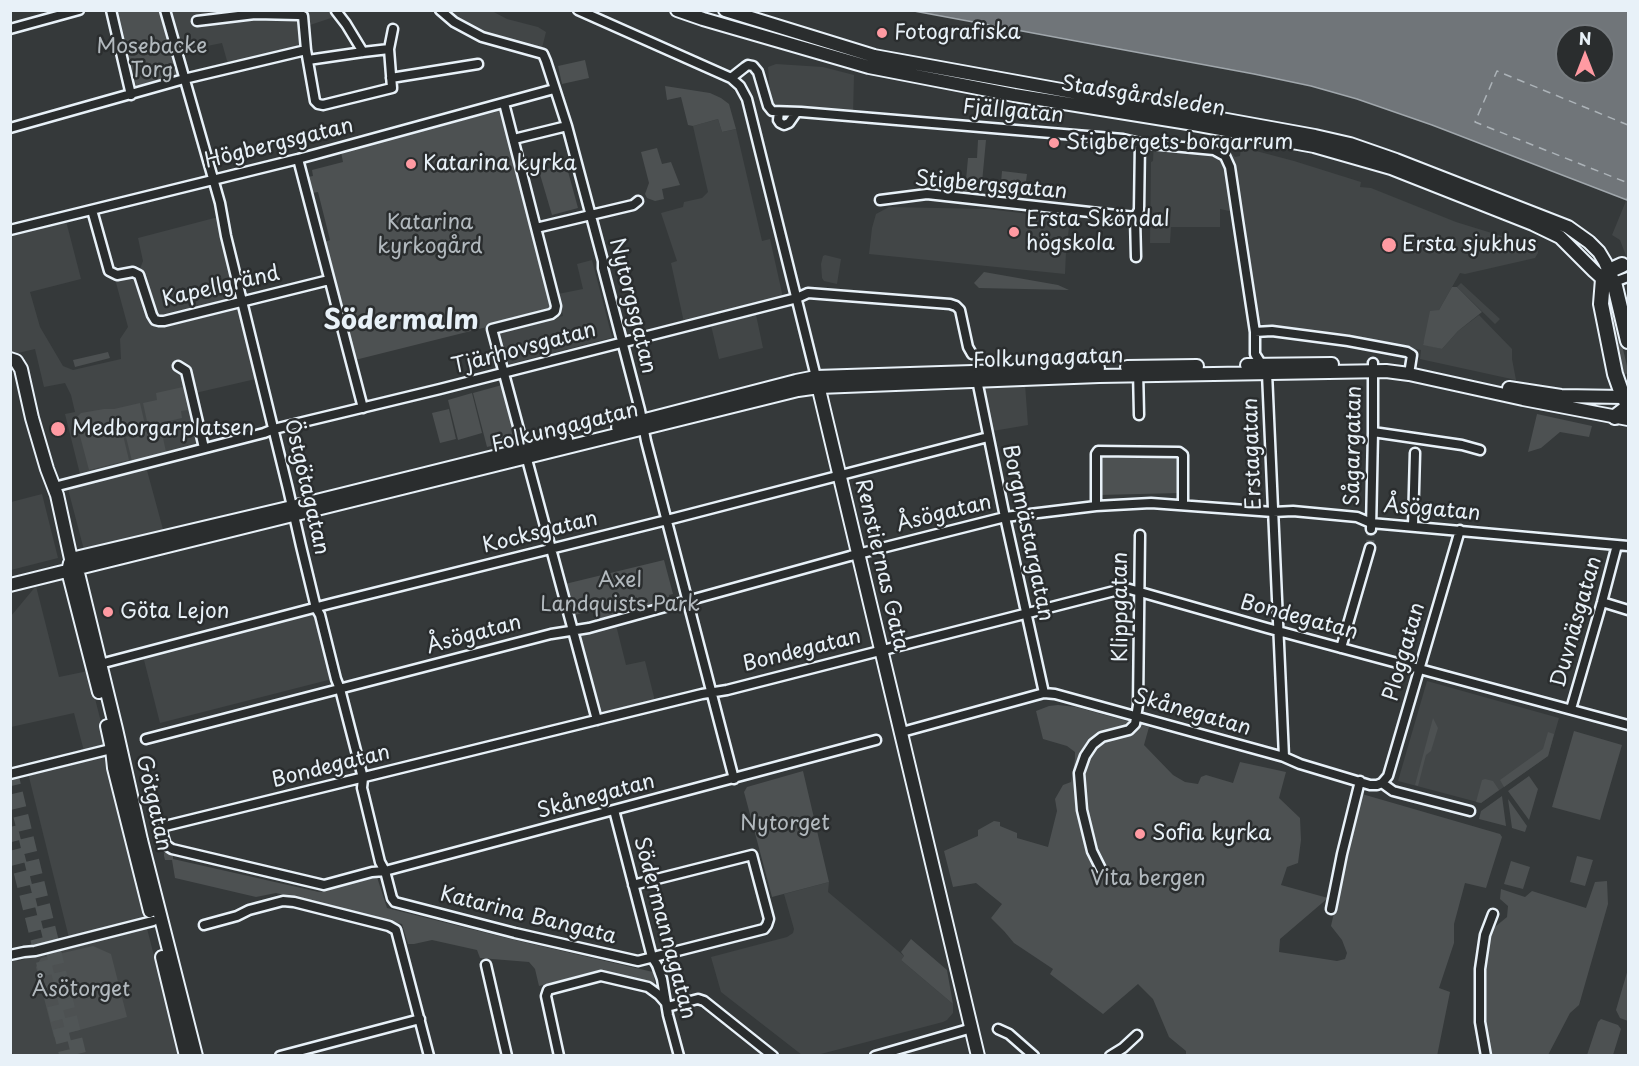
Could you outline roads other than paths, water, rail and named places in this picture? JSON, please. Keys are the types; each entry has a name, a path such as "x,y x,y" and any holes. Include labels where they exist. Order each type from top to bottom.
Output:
{"main road":[{"path":"1618,273 1601,304 1615,374 1627,402 1622,418"},
{"path":"1618,273 1629,341"}],"street":[{"path":"10,29 79,10"},
{"path":"111,10 131,94"},
{"path":"165,10 184,79"},
{"name":"Nytorgsgatan","path":"440,10 453,22 482,37 543,54 546,61 567,126 603,261 666,520 734,779"},
{"path":"578,10 731,78"},
{"name":"Stadsgårdsleden","path":"677,10 869,67 1003,93 1314,146 1391,168 1533,224 1560,237 1586,262 1618,273"},
{"name":"Stadsgårdsleden","path":"725,10 874,56 1350,144 1416,167 1568,227 1589,242 1605,262 1618,273"},
{"path":"336,12 363,52"},
{"path":"196,21 255,14 303,16 315,101 323,105 392,88 389,49 393,29"},
{"path":"806,48 810,35"},
{"path":"308,60 389,49"},
{"path":"10,128 184,79 306,50"},
{"path":"391,78 478,64"},
{"name":"Fjällgatan","path":"731,78 748,65 753,66 761,80 769,109 779,112 778,120 784,125 789,123 796,113 801,112 1123,139 1140,143 1214,150 1225,156"},
{"name":"Renstiernas Gata","path":"731,78 740,86 747,99 840,475 978,1056"},
{"name":"Östgötagatan","path":"184,79 214,180 316,608 320,615 363,778 362,788 380,862 395,902"},
{"name":"Högbergsgatan","path":"10,230 298,159 554,89"},
{"path":"504,103 556,306 555,311 551,314 492,329 597,720"},
{"path":"514,139 567,126"},
{"path":"1136,256 1140,143"},
{"name":"Erstagatan","path":"1225,156 1230,167 1255,332 1255,354 1264,369 1284,757"},
{"path":"298,159 363,408"},
{"name":"Stigbergsgatan","path":"880,200 927,194 1136,217"},
{"path":"536,228 633,205 638,201"},
{"name":"Kapellgränd","path":"92,210 109,271 117,275 133,273 139,275 155,320 164,321 329,280"},
{"path":"1586,262 1596,284 1601,304"},
{"name":"Tjärhovsgatan","path":"54,487 274,429 797,298 808,293 956,306 960,310 968,347 972,354"},
{"path":"1255,332 1272,331 1348,341 1407,352 1412,355 1409,370"},
{"name":"Götgatan","path":"10,359 16,362 21,369 32,418 54,487 116,747 196,1056"},
{"path":"178,366 186,371 204,448"},
{"name":"Folkungagatan","path":"10,585 72,566 525,453 798,390 817,382 1138,371 1240,372 1264,369 1373,367 1409,370 1542,394 1627,402"},
{"name":"Sågargatan","path":"1371,526 1374,432 1373,367"},
{"name":"Folkungagatan","path":"1409,370 1523,399 1622,418"},
{"name":"Folkungagatan","path":"817,382 977,380 1138,371"},
{"name":"Folkungagatan","path":"1138,371 1138,415"},
{"name":"Borgmästargatan","path":"977,380 1044,693"},
{"path":"1374,432 1462,445 1480,450"},
{"name":"Kocksgatan","path":"100,664 988,437"},
{"path":"1096,506 1096,454 1098,451 1179,452 1183,455 1183,505"},
{"path":"1413,526 1415,453"},
{"name":"Åsögatan","path":"146,739 550,633 573,631 688,602 698,597 1005,517 1139,502 1273,512 1293,511 1354,517 1371,526 1413,526 1629,546"},
{"name":"Ploggatan","path":"1382,783 1388,776 1460,530"},
{"name":"Klippgatan","path":"1137,716 1140,535"},
{"name":"Duvnäsgatan","path":"1571,709 1617,545"},
{"path":"1341,648 1370,548"},
{"name":"Götgatan","path":"72,566 100,664 116,747 114,768 186,1056"},
{"name":"Bondegatan","path":"324,885 172,849 166,844 162,830 165,826 711,692 727,690 1119,589 1132,589 1153,597 1277,631 1624,723"},
{"path":"1602,602 1629,609"},
{"name":"Skånegatan","path":"902,732 1044,693 1055,694 1284,757 1359,782 1377,785 1382,783 1393,791 1470,811"},
{"path":"1624,723 1629,715"},
{"path":"1101,869 1092,851 1083,810 1078,780 1080,766 1093,744 1102,737 1132,728 1137,716"},
{"name":"Skånegatan","path":"324,885 372,872 385,871 876,740"},
{"path":"10,774 116,747"},
{"path":"1331,909 1359,782"},
{"name":"Södermannagatan","path":"614,810 652,957 657,965 679,1056"},
{"name":"Katarina Bangata","path":"395,902 515,933 638,961 764,929 769,920 752,855 633,885"},
{"path":"204,925 284,901 389,926 396,930 429,1056"},
{"path":"1486,1056 1480,1022 1480,986 1485,935 1493,914"},
{"path":"10,955 35,951 153,921"},
{"path":"486,964 507,1056"},
{"name":"Katarina Bangata","path":"559,1056 546,996 548,990 601,976 648,987 659,995 667,1006"},
{"path":"667,1006 698,999 704,1001 773,1056"},
{"path":"280,1056 420,1019"},
{"path":"875,1056 972,1028"},
{"path":"998,1029 1010,1035 1034,1056"},
{"path":"1110,1056 1137,1035"}],"tunnel":[{"path":"1370,548 1371,529"},
{"path":"10,771 79,1056"},
{"path":"10,827 67,1056"}],"place":[{"name":"Fotografiska","path":"882,33"},
{"name":"Stigbergets borgarrum","path":"1054,143"},
{"name":"Katarina kyrka","path":"411,164"},
{"name":"Ersta Sköndal högskola","path":"1014,232"},
{"name":"Ersta sjukhus","path":"1389,245"},
{"name":"Medborgarplatsen","path":"58,429"},
{"name":"Göta Lejon","path":"108,612"},
{"name":"Sofia kyrka","path":"1140,834"}],"district":[{"name":"Södermalm","path":"401,322"}],"park label":[{"name":"Mosebacke Torg","path":"152,59"},
{"name":"Katarina kyrkogård","path":"430,235"},
{"name":"Axel Landquists Park","path":"620,593"},
{"name":"Nytorget","path":"785,824"},
{"name":"Vita bergen","path":"1148,879"},
{"name":"Åsötorget","path":"81,990"}]}
